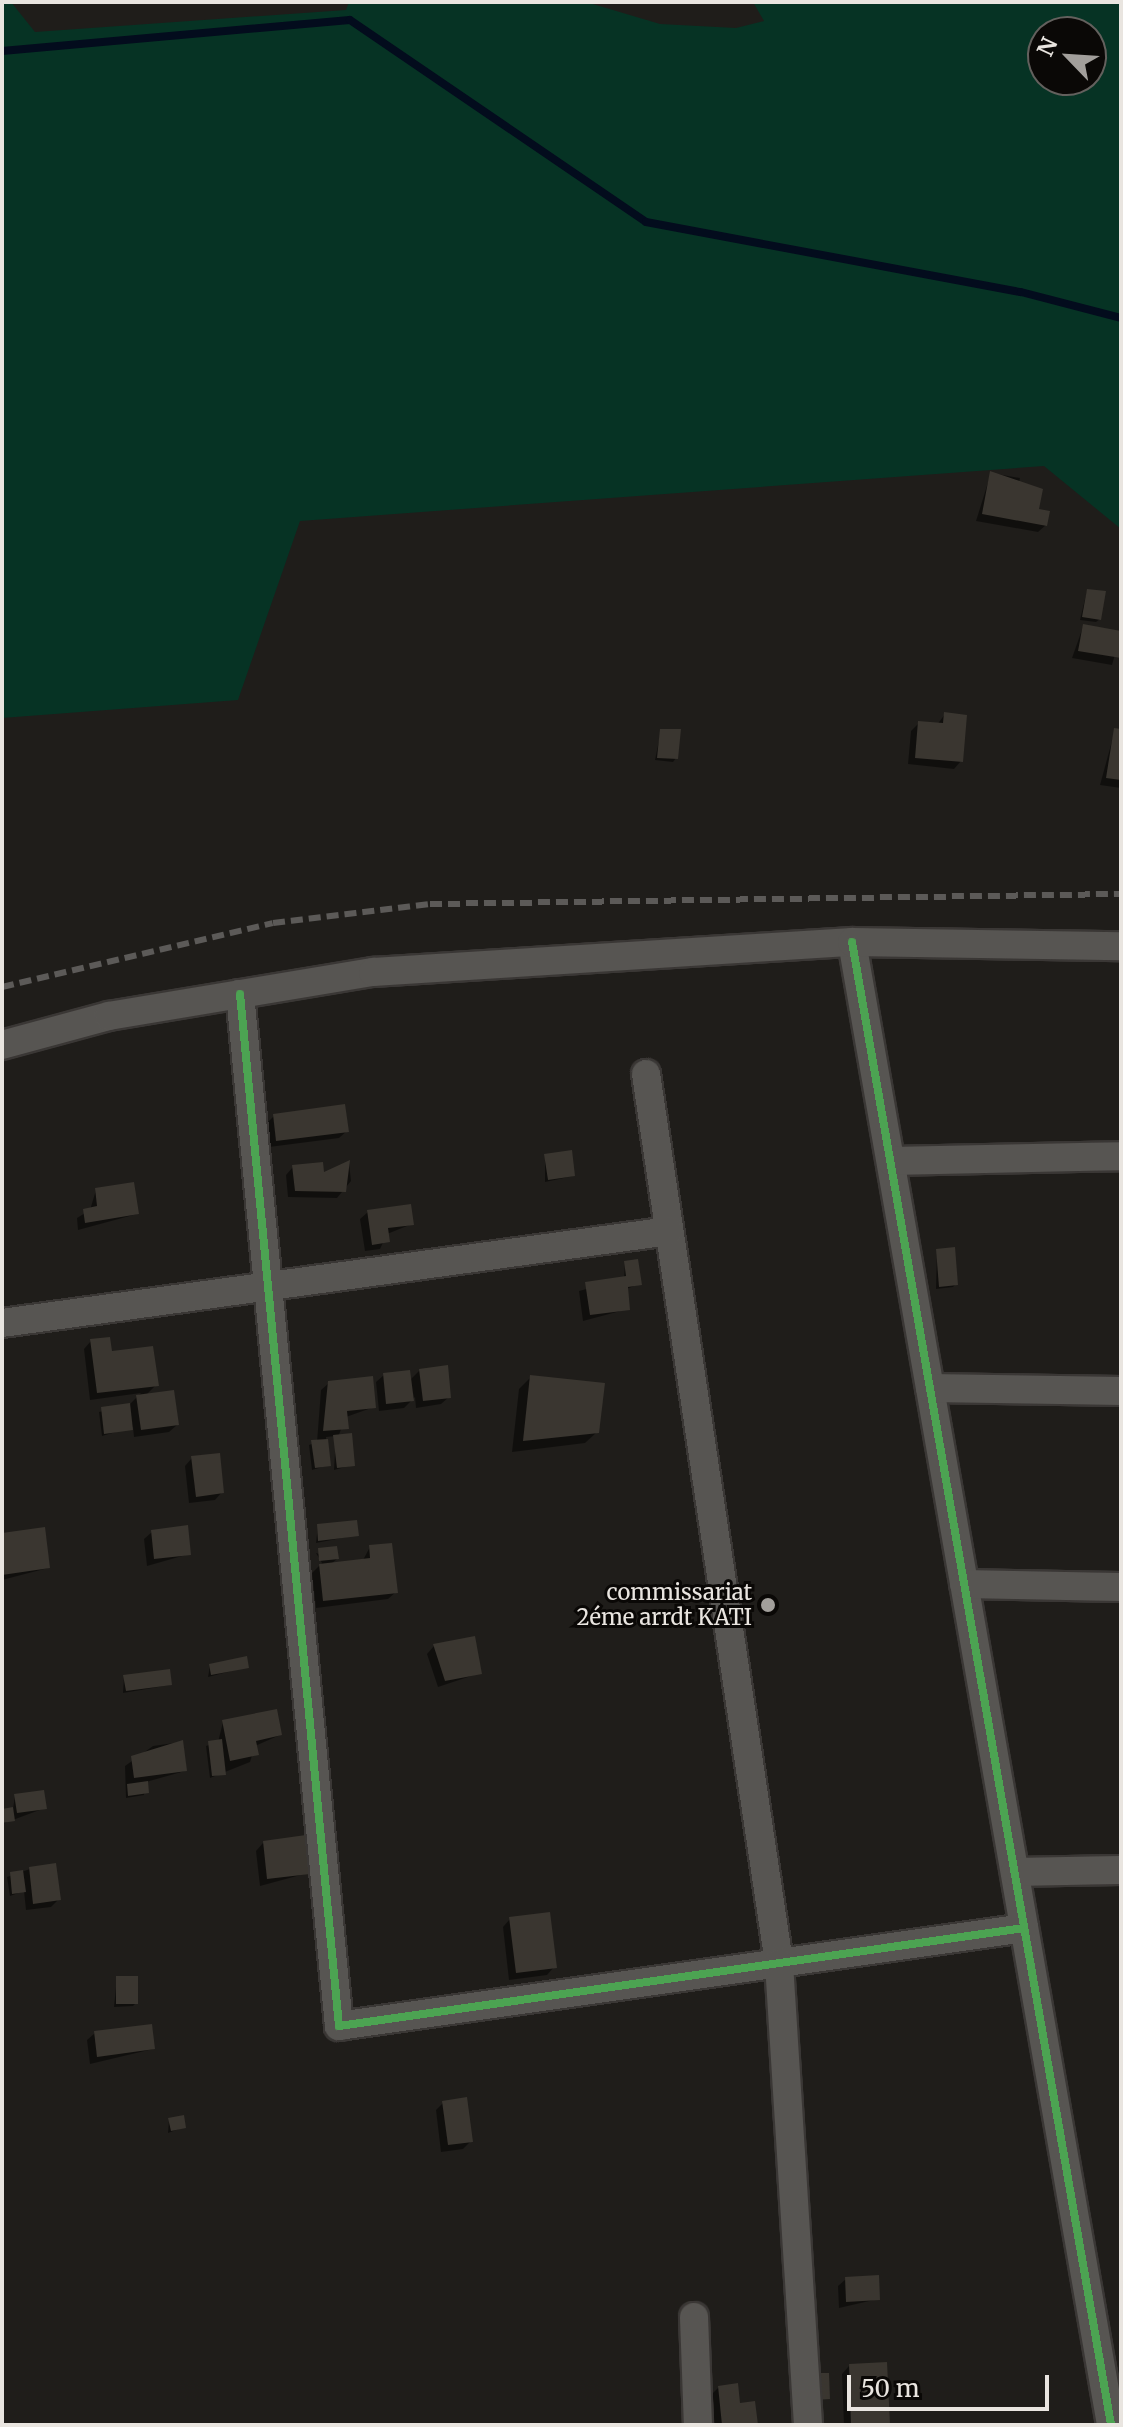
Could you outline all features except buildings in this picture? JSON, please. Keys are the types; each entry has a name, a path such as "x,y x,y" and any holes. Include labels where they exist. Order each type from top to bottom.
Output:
{"street":[{"path":"2,1045 109,1016 373,972 852,942 1121,946"},
{"path":"852,942 1111,2425"},
{"path":"240,994 339,2026 1024,1928"},
{"path":"646,1074 779,1963 808,2425"},
{"path":"891,1161 1121,1156"},
{"path":"2,1323 669,1231"},
{"path":"930,1388 1121,1391"},
{"path":"964,1584 1121,1587"},
{"path":"1015,1872 1121,1870"},
{"path":"694,2317 698,2425"}],"green space":[{"path":"2,2 11,2 35,32 346,10 349,2 586,2 660,24 736,28 764,21 753,2 1121,2 1121,529 1044,466 300,521 238,700 2,718"}],"waterway":[{"path":"2,51 350,20 646,222 1021,292 1121,318"}],"railway":[{"path":"2,987 273,923 430,904 1121,894"}],"cycle path":[{"path":"852,942 1111,2425"},
{"path":"240,994 339,2026 1024,1928"}],"place":[{"name":"commissariat 2éme arrdt KATI","path":"768,1605"}]}
